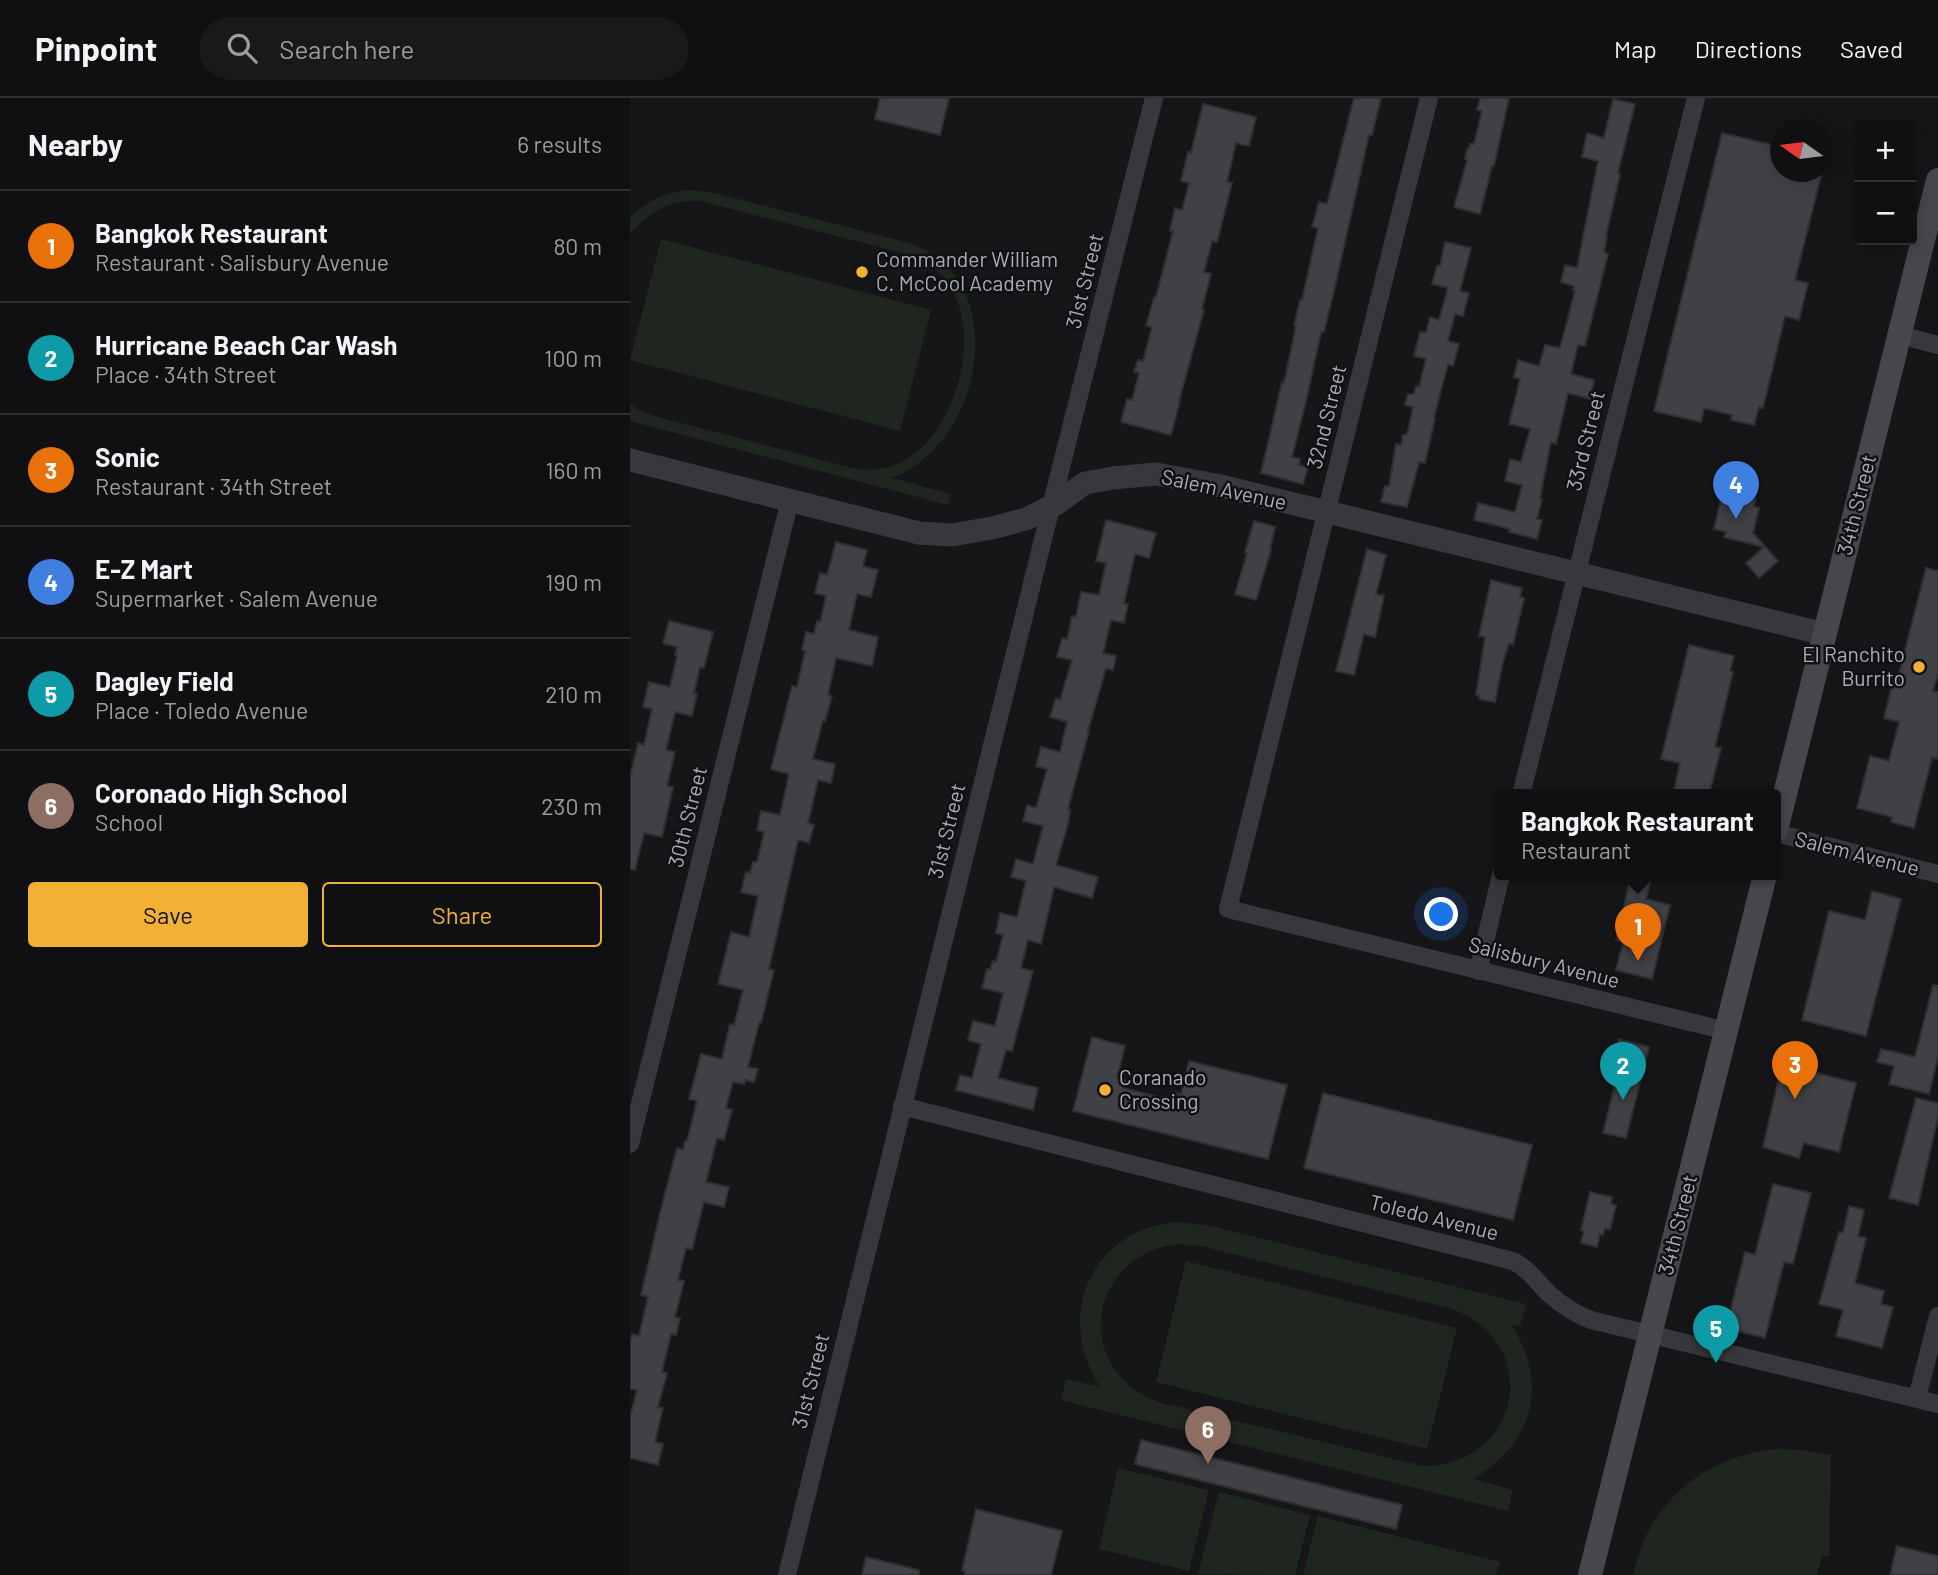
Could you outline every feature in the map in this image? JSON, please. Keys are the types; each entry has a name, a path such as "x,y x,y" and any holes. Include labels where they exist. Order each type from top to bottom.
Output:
{"main road":[{"name":"34th Street","path":"1781,812 1938,180"},
{"name":"34th Street","path":"1590,1575 1764,880"}],"street":[{"name":"31st Street","path":"787,1575 1154,98"},
{"name":"32nd Street","path":"1228,909 1429,98"},
{"name":"33rd Street","path":"1522,789 1696,98"},
{"path":"1899,335 1938,345"},
{"name":"Salem Avenue","path":"630,460 919,533 952,535 1026,519 1051,507 1085,483 1156,474 1221,486 1825,634"},
{"name":"30th Street","path":"630,1144 790,500"},
{"name":"Salem Avenue","path":"1781,833 1938,874"},
{"path":"1478,971 1500,880"},
{"name":"Salisbury Avenue","path":"1228,909 1727,1031"},
{"name":"Toledo Avenue","path":"902,1106 1513,1261 1525,1268 1557,1301 1580,1316 1938,1404"},
{"path":"1917,1398 1938,1316"}],"shaded area":[{"path":"691,190 715,193 909,243 942,262 964,291 974,325 974,362 965,398 948,432 923,460 892,478 951,494 948,505 630,421 630,404 655,416 849,467 879,469 900,463 925,445 952,402 960,377 964,350 963,324 957,301 942,275 918,258 700,201 679,202 661,208 644,219 630,234 630,218 644,206 674,192"},
{"path":"661,239 931,310 900,431 630,360"},
{"path":"1174,1222 1206,1225 1526,1304 1520,1326 1512,1325 1530,1370 1532,1391 1529,1411 1510,1448 1493,1465 1473,1479 1513,1490 1508,1511 1061,1400 1066,1379 1100,1387 1083,1347 1080,1326 1081,1306 1096,1268 1110,1251 1128,1237 1144,1229","holes":["1176,1244 1201,1246 1449,1308 1479,1324 1499,1346 1509,1372 1509,1399 1500,1424 1483,1446 1457,1460 1423,1466 1162,1403 1133,1388 1114,1368 1103,1343 1101,1318 1108,1293 1122,1271 1145,1254"]},
{"path":"1186,1261 1457,1328 1427,1449 1156,1382"},
{"path":"1776,1449 1831,1455 1829,1556 1822,1556 1817,1575 1633,1575 1645,1538 1668,1503 1683,1488 1698,1476 1735,1458"},
{"path":"1118,1468 1209,1490 1189,1571 1099,1549"},
{"path":"1219,1492 1310,1515 1295,1575 1198,1574"},
{"path":"1318,1516 1500,1562 1496,1575 1303,1575"}],"building":[{"path":"880,98 949,98 940,135 875,119"},
{"path":"1354,98 1381,98 1372,135 1369,135 1334,291 1324,332 1321,332 1292,457 1300,459 1299,465 1308,467 1303,484 1261,473 1318,228 1312,227 1319,202 1327,204"},
{"path":"1480,98 1509,98 1480,214 1454,207 1467,160 1467,149 1470,144 1474,144 1482,111 1477,110"},
{"path":"1613,99 1635,104 1606,236 1604,252 1608,254 1585,346 1578,345 1571,374 1594,380 1590,399 1568,393 1556,444 1551,442 1540,498 1542,499 1537,519 1542,520 1537,539 1474,520 1478,503 1515,512 1522,485 1505,481 1510,459 1521,462 1530,429 1509,424 1520,379 1514,377 1518,360 1539,366 1545,345 1560,348 1575,291 1574,286 1561,282 1565,265 1577,268 1598,161 1582,157 1587,133 1604,138"},
{"path":"1203,104 1256,117 1249,146 1236,143 1227,182 1232,183 1217,242 1212,241 1204,272 1211,274 1202,309 1204,310 1171,435 1121,422 1127,399 1132,400 1139,373 1134,372 1138,360 1143,361 1152,327 1146,326 1173,231 1170,231 1175,208 1182,210 1189,183 1181,181"},
{"path":"1722,133 1770,144 1770,182 1820,182 1795,280 1808,283 1799,320 1785,316 1763,408 1759,407 1754,425 1731,420 1732,415 1704,408 1701,422 1654,411"},
{"path":"1445,242 1471,248 1460,291 1469,293 1463,316 1455,314 1448,341 1459,344 1453,366 1448,364 1425,463 1419,462 1407,507 1381,502 1385,486 1389,486 1396,444 1401,445 1403,435 1407,435 1413,407 1405,405 1408,394 1414,394 1416,386 1419,387 1426,359 1414,356 1420,332 1426,333 1430,317 1439,320 1448,288 1432,284 1437,266 1440,266"},
{"path":"1723,491 1756,499 1754,507 1759,508 1753,533 1778,561 1759,578 1746,563 1764,547 1724,537 1726,532 1714,529"},
{"path":"1106,520 1156,533 1149,558 1135,554 1124,603 1128,604 1124,623 1111,620 1103,653 1116,656 1113,670 1106,668 1068,809 1068,824 1056,865 1098,877 1092,898 1054,887 1041,944 1028,940 1021,968 1033,971 1012,1051 1006,1050 998,1078 1038,1088 1033,1110 956,1090 960,1075 972,1078 981,1044 968,1040 973,1021 995,1026 1003,993 982,988 987,969 990,970 993,961 996,962 1003,935 996,933 1000,913 1017,917 1026,881 1011,877 1016,859 1033,864 1043,826 1023,821 1027,805 1036,808 1047,769 1036,766 1041,747 1060,752 1067,722 1050,717 1056,698 1060,700 1072,660 1057,657 1062,638 1067,640 1072,616 1076,617 1081,592 1099,595 1106,563 1096,561"},
{"path":"1254,521 1275,527 1256,600 1235,594"},
{"path":"836,542 867,550 863,566 878,570 871,597 857,594 849,630 878,637 872,666 836,658 828,695 832,696 813,759 835,764 831,783 818,780 808,823 814,825 809,843 798,840 769,969 774,970 748,1067 758,1069 754,1082 733,1082 726,1108 732,1110 724,1140 717,1138 706,1182 729,1187 724,1207 704,1202 692,1249 686,1248 678,1280 684,1281 675,1317 680,1318 676,1335 671,1334 662,1372 667,1373 658,1407 663,1408 655,1442 663,1444 658,1465 630,1458 630,1417 637,1390 630,1389 630,1341 632,1334 639,1336 648,1297 641,1295 677,1148 683,1150 687,1141 697,1101 689,1099 701,1054 722,1059 730,1024 734,1025 743,990 718,984 731,932 749,937 758,896 741,892 746,872 750,873 753,862 757,862 764,832 757,830 761,811 780,815 789,774 771,769 792,686 797,687 806,632 814,634 817,621 820,622 826,596 815,593 820,573 827,575"},
{"path":"1367,549 1386,555 1376,594 1384,596 1375,637 1364,634 1354,675 1336,671"},
{"path":"1926,568 1938,571 1938,673 1933,691 1938,692 1938,759 1932,758 1914,828 1891,822 1892,817 1857,808 1870,756 1889,761 1899,722 1884,718 1893,681 1897,682"},
{"path":"1491,580 1522,588 1520,597 1524,598 1513,645 1509,643 1502,666 1495,702 1479,699 1480,696 1476,695 1485,637 1479,636"},
{"path":"669,621 713,632 704,668 700,667 692,716 675,712 666,750 675,752 667,786 673,787 662,837 644,833 635,870 630,869 630,777 638,743 644,745 652,709 643,707 649,682 670,687 677,647 663,643"},
{"path":"1689,645 1734,656 1730,671 1733,672 1715,747 1721,748 1711,789 1674,789 1680,763 1661,759"},
{"path":"1630,880 1651,880 1646,899 1670,905 1652,979 1616,970 1623,942 1616,940"},
{"path":"1872,891 1901,899 1866,1036 1802,1020 1829,911 1865,920"},
{"path":"1933,985 1938,986 1938,1056 1929,1094 1889,1084 1894,1066 1877,1062 1881,1049 1915,1057"},
{"name":"Coranado Crossing","path":"1092,1037 1125,1046 1117,1078 1125,1080 1123,1088 1171,1100 1173,1092 1181,1094 1189,1061 1287,1085 1268,1159 1073,1111"},
{"path":"1619,1039 1649,1047 1626,1138 1603,1133 1619,1068 1612,1066"},
{"path":"1782,1064 1856,1083 1839,1152 1804,1143 1799,1158 1763,1147"},
{"path":"1323,1093 1532,1145 1513,1220 1304,1168"},
{"path":"1916,1098 1938,1103 1938,1117 1918,1205 1889,1198"},
{"path":"1773,1184 1811,1193 1793,1264 1784,1262 1765,1338 1726,1328 1745,1252 1755,1255"},
{"path":"1590,1192 1612,1197 1611,1204 1616,1205 1610,1230 1605,1228 1603,1235 1600,1234 1597,1247 1581,1243 1584,1231 1581,1230"},
{"path":"1849,1206 1864,1210 1858,1236 1866,1238 1855,1283 1884,1291 1881,1304 1893,1307 1882,1348 1836,1336 1843,1310 1819,1304 1839,1232 1843,1233"},
{"path":"1141,1440 1402,1505 1396,1529 1135,1464"},
{"path":"976,1509 1062,1531 1051,1575 964,1575 965,1572 962,1571"},
{"path":"1897,1546 1938,1556 1938,1575 1890,1575"},
{"path":"866,1557 919,1570 919,1575 862,1575"}],"place":[{"name":"Commander William C. McCool Academy","path":"862,272"},
{"name":"E-Z Mart","path":"1736,519"},
{"name":"El Ranchito Burrito","path":"1919,667"},
{"name":"Bangkok Restaurant","path":"1638,961"},
{"name":"Coranado Crossing","path":"1105,1090"},
{"name":"Sonic","path":"1795,1099"},
{"name":"Hurricane Beach Car Wash","path":"1623,1100"},
{"name":"Dagley Field","path":"1716,1363"},
{"name":"Coronado High School","path":"1208,1464"}]}
